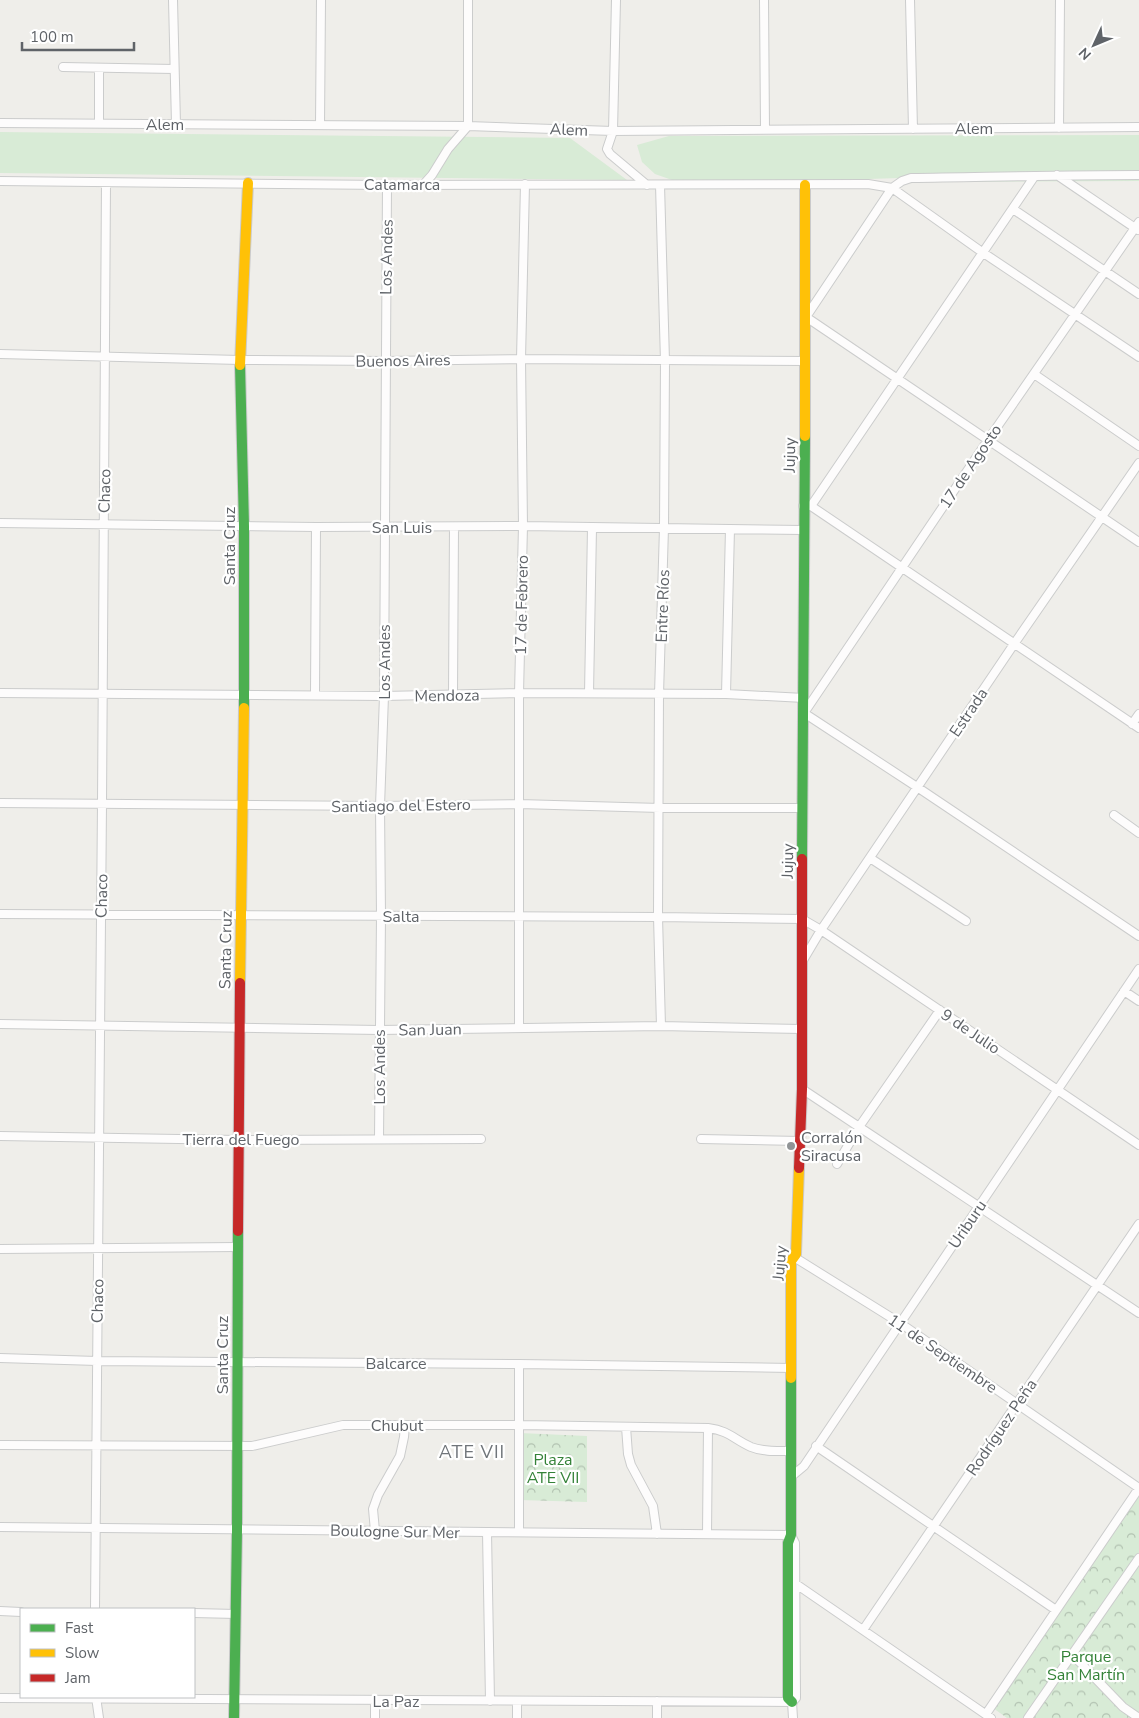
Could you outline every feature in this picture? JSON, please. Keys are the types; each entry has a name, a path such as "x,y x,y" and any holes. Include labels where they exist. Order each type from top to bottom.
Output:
{"street":[{"path":"173,0 176,124"},
{"path":"320,0 320,125"},
{"path":"423,184 432,175 448,149 468,126 468,0"},
{"path":"616,0 614,131 607,149 610,154 648,185"},
{"path":"764,0 765,129"},
{"path":"910,0 913,129"},
{"path":"1059,128 1060,0"},
{"path":"63,68 174,69"},
{"path":"99,68 99,124"},
{"name":"Alem","path":"0,123 468,126 614,131 1139,127"},
{"path":"1057,175 1138,227"},
{"path":"1139,175 911,178 902,181 892,188 806,317 1139,542"},
{"path":"1034,177 807,506 1136,726 1139,714"},
{"name":"Catamarca","path":"0,181 387,185 868,184 892,188"},
{"name":"Chaco","path":"95,1608 106,182"},
{"name":"Santa Cruz","path":"234,1718 237,1530 239,1027 244,695 244,526 240,360 248,183"},
{"name":"17 de Febrero","path":"519,1027 519,693 523,526 521,359 525,184"},
{"name":"Los Andes","path":"379,1140 380,806 384,696 387,185"},
{"name":"Entre Ríos","path":"660,185 665,361 664,528 659,694 660,808 658,917 661,1026"},
{"name":"Jujuy","path":"792,1702 788,1698 792,1582 788,1543 791,1535 792,1476 791,1261 796,1254 802,1089 803,530 807,506 805,185"},
{"path":"892,188 982,252 1139,357"},
{"path":"1013,209 1139,294"},
{"name":"17 de Agosto","path":"804,713 1104,271 1138,227"},
{"name":"Buenos Aires","path":"0,354 240,360 806,361"},
{"path":"1034,374 1139,446"},
{"name":"Estrada","path":"801,964 821,930 917,787 1139,462"},
{"name":"San Luis","path":"0,523 316,527 523,526 803,530"},
{"path":"314,694 316,527"},
{"path":"453,694 454,527"},
{"path":"589,693 592,528"},
{"path":"726,694 730,529"},
{"name":"Mendoza","path":"0,693 384,696 589,693 726,694 804,698"},
{"path":"804,713 1139,936"},
{"name":"Santiago del Estero","path":"0,803 380,806 519,804 660,808 803,808"},
{"path":"1114,815 1139,833"},
{"path":"870,858 966,921"},
{"name":"Salta","path":"0,914 241,914 802,919"},
{"name":"9 de Julio","path":"802,919 1139,1145"},
{"name":"Uriburu","path":"792,1476 804,1466 1139,969"},
{"path":"1124,991 1139,1001"},
{"path":"838,1164 859,1127 940,1010"},
{"name":"San Juan","path":"0,1024 379,1030 661,1026 801,1029"},
{"path":"802,1089 1139,1313"},
{"name":"Tierra del Fuego","path":"0,1136 238,1140 481,1139"},
{"path":"701,1139 800,1141"},
{"name":"Rodríguez Peña","path":"863,1630 1139,1224"},
{"path":"0,1249 238,1247"},
{"name":"11 de Septiembre","path":"794,1257 900,1322 1139,1488"},
{"name":"Balcarce","path":"0,1358 96,1362 519,1364 792,1368"},
{"path":"519,1364 519,1532"},
{"path":"375,1531 374,1509 378,1495 400,1456 405,1425"},
{"name":"Chubut","path":"0,1445 252,1446 343,1426 520,1425 708,1428 725,1431 756,1449 791,1451"},
{"path":"626,1427 629,1460 653,1506 657,1534"},
{"path":"707,1534 708,1428"},
{"path":"816,1446 1056,1610"},
{"path":"792,1582 988,1716 1056,1610 1139,1488"},
{"name":"Boulogne Sur Mer","path":"0,1527 791,1535"},
{"path":"488,1532 490,1701"},
{"path":"1028,1718 1139,1558"},
{"path":"0,1611 20,1612"},
{"path":"195,1614 236,1614"},
{"path":"1072,1654 1123,1707 1138,1718"},
{"name":"La Paz","path":"0,1698 792,1702"},
{"path":"96,1698 99,1718"},
{"path":"375,1701 375,1718"},
{"path":"517,1702 517,1718"},
{"path":"657,1702 657,1718"},
{"path":"792,1702 793,1718"}],"green space":[{"path":"0,132 570,138 627,180 0,173"},
{"path":"1139,135 1139,181 942,182 900,178 705,182 672,180 655,174 642,162 637,145 669,136"},
{"name":"Plaza ATE VII","path":"520,1433 587,1436 587,1502 519,1500"},
{"name":"Parque San Martín","path":"1139,1495 1139,1718 1007,1718 993,1708"}],"traffic: fast":[{"path":"240,365 244,526 244,708"},
{"path":"802,859 805,436"},
{"path":"234,1718 238,1231"},
{"path":"791,1378 788,1698 792,1702"}],"traffic: slow":[{"path":"240,365 248,183"},
{"path":"805,185 805,436"},
{"path":"240,983 244,708"},
{"path":"791,1378 791,1261 796,1254 799,1168"}],"traffic: jam":[{"path":"799,1168 802,1089 802,859"},
{"path":"238,1231 240,983"}],"place":[{"name":"Corralón Siracusa","path":"791,1146"}],"district":[{"name":"ATE VII","path":"472,1452"}]}
